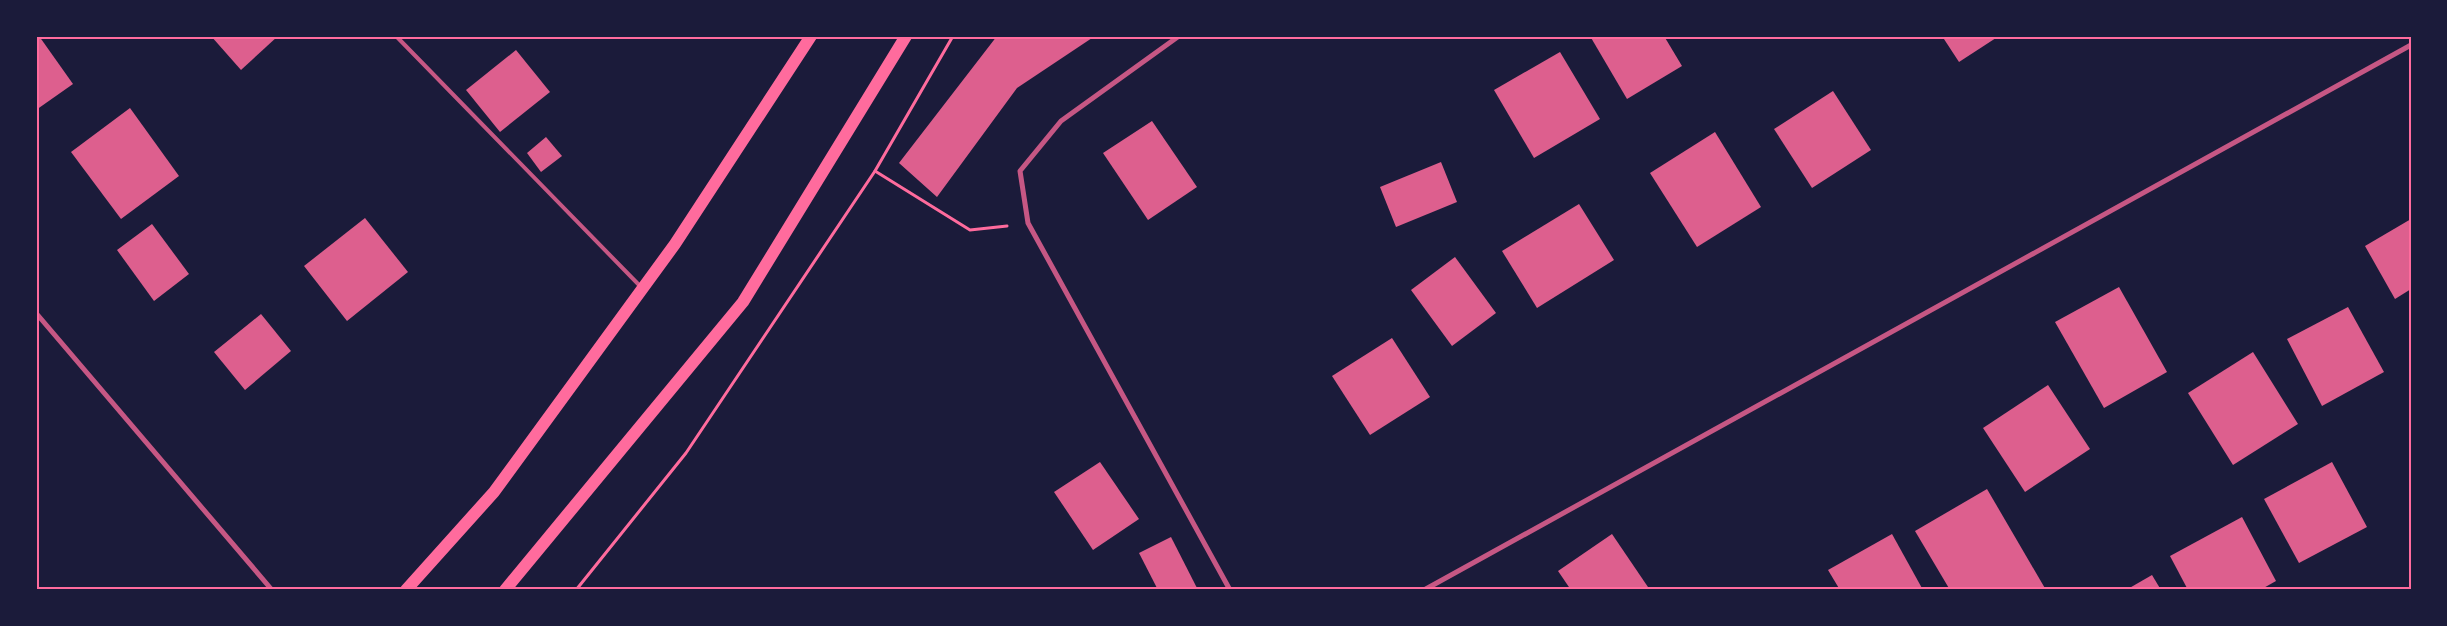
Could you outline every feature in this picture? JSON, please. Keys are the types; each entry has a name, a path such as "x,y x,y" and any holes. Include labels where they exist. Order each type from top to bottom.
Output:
{"main road":[{"path":"406,590 494,492 675,244 811,36"},
{"path":"506,590 743,302 906,36"}],"street":[{"path":"1179,36 1061,121 1020,171 1028,223 1230,590"},
{"path":"1424,590 2411,45"},
{"path":"36,313 272,590"}],"lane":[{"path":"396,36 642,288"}],"path":[{"path":"576,590 686,453 875,171 953,36"},
{"path":"875,171 970,230 1028,223"}],"building":[{"path":"36,36 39,36 73,84 36,110"},
{"path":"211,36 278,36 241,70"},
{"path":"997,36 1095,36 1017,88 937,197 899,163"},
{"path":"1590,36 1664,36 1682,66 1627,99"},
{"path":"1942,36 1999,36 1959,62"},
{"path":"516,50 550,92 500,132 466,90"},
{"path":"1560,52 1600,119 1534,158 1494,90"},
{"path":"1833,91 1871,150 1812,188 1774,129"},
{"path":"130,108 179,176 121,219 71,152"},
{"path":"1152,121 1197,187 1148,220 1103,153"},
{"path":"1715,132 1761,207 1697,247 1650,173"},
{"path":"546,137 562,156 541,172 527,153"},
{"path":"1441,162 1457,202 1396,227 1380,187"},
{"path":"1579,204 1614,260 1537,308 1502,251"},
{"path":"365,218 408,272 347,321 304,266"},
{"path":"2411,219 2411,289 2395,299 2365,246"},
{"path":"152,224 189,274 154,301 117,250"},
{"path":"1455,257 1496,313 1452,346 1411,290"},
{"path":"2119,287 2167,372 2104,408 2055,322"},
{"path":"2348,307 2384,372 2322,406 2287,339"},
{"path":"261,314 291,351 245,390 214,352"},
{"path":"1392,338 1430,397 1370,435 1332,376"},
{"path":"2253,352 2298,424 2233,465 2188,393"},
{"path":"2048,385 2090,449 2025,492 1983,428"},
{"path":"1100,462 1139,519 1093,550 1054,492"},
{"path":"2332,462 2367,527 2299,563 2264,499"},
{"path":"1987,489 2046,590 1950,590 1915,531"},
{"path":"2242,517 2276,581 2260,590 2188,590 2170,556"},
{"path":"1612,534 1650,590 1571,590 1558,571"},
{"path":"1892,534 1923,590 1840,590 1828,570"},
{"path":"1171,537 1198,590 1158,590 1139,553"},
{"path":"2152,575 2161,590 2126,590"}]}
